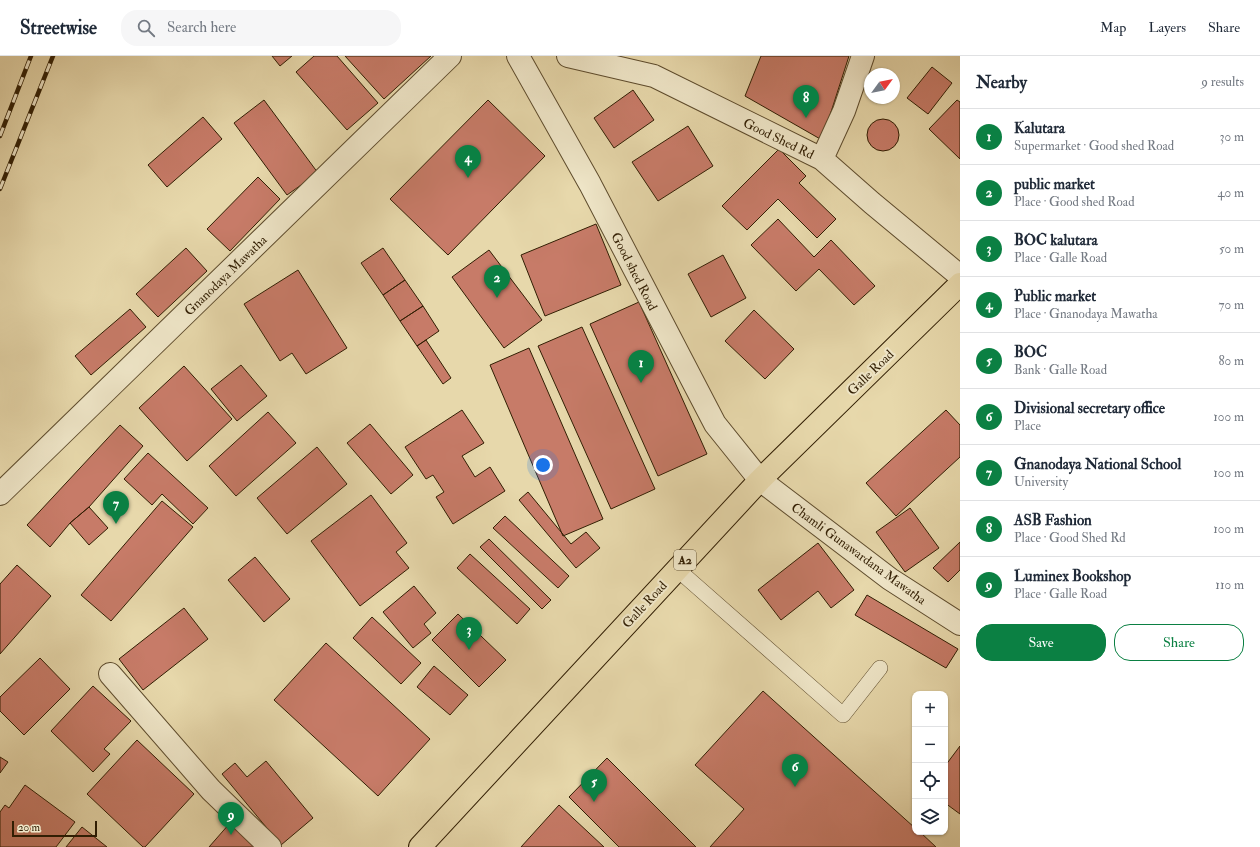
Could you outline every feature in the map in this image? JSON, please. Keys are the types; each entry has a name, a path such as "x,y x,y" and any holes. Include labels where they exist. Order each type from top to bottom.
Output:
{"highway":[{"name":"Galle Road","path":"420,847 760,480 960,284"}],"street":[{"name":"Gnanodaya Mawatha","path":"0,494 450,56"},
{"name":"Good shed Road","path":"518,56 590,184 715,424 760,480"},
{"name":"Good Shed Rd","path":"568,56 654,76 822,159 872,203 960,276"},
{"path":"822,159 844,111 863,56"},
{"name":"Chamli Gunawardana Mawatha","path":"760,480 890,579 960,624"},
{"path":"110,674 211,790 270,847"}],"lane":[{"path":"677,569 843,715 880,668"}],"building":[{"path":"272,56 292,56 280,66"},
{"path":"314,56 337,56 378,103 347,130 296,72"},
{"path":"345,56 431,56 384,99"},
{"path":"761,56 849,56 822,140 745,96"},
{"path":"932,67 952,83 928,114 907,98"},
{"path":"633,90 654,120 614,148 594,118"},
{"path":"264,100 318,173 287,195 234,123"},
{"path":"488,100 545,156 448,255 390,199"},
{"path":"957,100 960,102 960,159 929,129"},
{"path":"203,117 222,139 167,187 148,165"},
{"path":"880,119 886,119 896,126 899,135 898,141 892,148 886,151 880,151 870,144 867,138 867,132 874,122"},
{"path":"688,126 713,166 658,201 632,162"},
{"path":"779,149 806,176 799,183 836,219 817,238 778,199 747,230 722,206"},
{"path":"258,177 280,199 230,251 207,229"},
{"path":"778,219 814,257 831,240 875,286 854,305 819,269 796,291 751,245"},
{"path":"596,224 621,285 545,316 521,255"},
{"path":"186,248 207,271 158,317 136,294"},
{"path":"383,248 405,280 383,295 361,263"},
{"path":"489,250 542,320 504,348 452,277"},
{"path":"723,255 746,298 711,317 688,274"},
{"path":"298,270 347,348 306,374 292,353 280,361 244,304"},
{"path":"405,280 423,306 400,321 383,295"},
{"path":"639,302 707,454 658,476 590,324"},
{"path":"423,306 439,331 417,346 400,321"},
{"path":"130,309 146,327 91,375 75,356"},
{"path":"754,310 794,349 765,379 725,341"},
{"path":"582,327 655,489 611,509 538,346"},
{"path":"426,340 451,378 443,384 417,346"},
{"path":"529,348 603,519 563,536 490,365"},
{"path":"241,365 267,396 237,421 211,389"},
{"path":"184,366 232,419 187,461 139,408"},
{"path":"462,410 484,443 462,456 475,477 490,467 505,491 453,524 436,497 444,492 433,475 426,479 405,447"},
{"path":"946,410 960,425 960,457 896,516 866,483"},
{"path":"268,412 296,443 236,496 209,466"},
{"path":"370,424 413,475 391,494 347,443"},
{"path":"120,425 143,446 89,507 70,523 50,547 27,525"},
{"path":"317,447 347,484 287,534 257,498"},
{"path":"148,453 208,508 193,524 162,494 152,505 124,479"},
{"path":"528,492 571,544 586,532 600,548 576,568 519,500"},
{"path":"371,495 407,543 396,552 409,568 360,606 311,541"},
{"path":"162,501 193,527 111,621 81,595"},
{"path":"89,507 108,528 89,545 70,523"},
{"path":"910,508 939,548 905,572 876,532"},
{"path":"505,516 569,576 558,588 493,528"},
{"path":"489,539 551,600 542,609 480,547"},
{"path":"960,542 960,570 948,582 933,568"},
{"path":"818,543 854,590 831,608 818,591 781,620 758,590"},
{"path":"470,554 530,609 517,624 457,568"},
{"path":"255,557 290,599 264,622 228,580"},
{"path":"17,565 51,596 0,654 0,584"},
{"path":"414,586 436,613 424,624 431,633 413,648 383,612"},
{"path":"867,595 958,649 946,668 855,615"},
{"path":"184,608 208,639 143,690 119,659"},
{"path":"458,614 506,660 479,687 432,640"},
{"path":"372,617 421,663 401,684 353,638"},
{"path":"326,643 430,739 378,796 274,700"},
{"path":"40,658 70,689 24,735 0,711 0,697"},
{"path":"434,666 468,695 450,715 417,687"},
{"path":"93,686 131,721 104,749 110,754 93,772 51,731"},
{"path":"763,691 912,825 912,835 923,835 936,847 710,847 744,809 695,765"},
{"path":"137,740 194,794 145,847 143,847 87,794"},
{"path":"960,746 960,814 948,805 948,762"},
{"path":"0,757 8,762 0,773"},
{"path":"607,758 696,847 619,847 569,797"},
{"path":"266,761 313,818 281,845 222,774 235,763 247,777"},
{"path":"25,785 75,822 56,847 0,847 0,812 5,805 9,808"},
{"path":"559,805 604,847 521,847"},
{"path":"230,823 255,847 209,847"},
{"path":"82,827 107,847 66,847"}],"railway":[{"path":"0,136 31,56"},
{"path":"0,189 53,56"}],"place":[{"name":"ASB Fashion","path":"806,118"},
{"name":"Public market","path":"468,178"},
{"name":"public market","path":"497,298"},
{"name":"Kalutara","path":"641,383"},
{"name":"Gnanodaya National School","path":"116,524"},
{"name":"BOC kalutara","path":"469,650"},
{"name":"Divisional secretary office","path":"795,787"},
{"name":"BOC","path":"594,802"},
{"name":"Luminex Bookshop","path":"231,835"}]}
